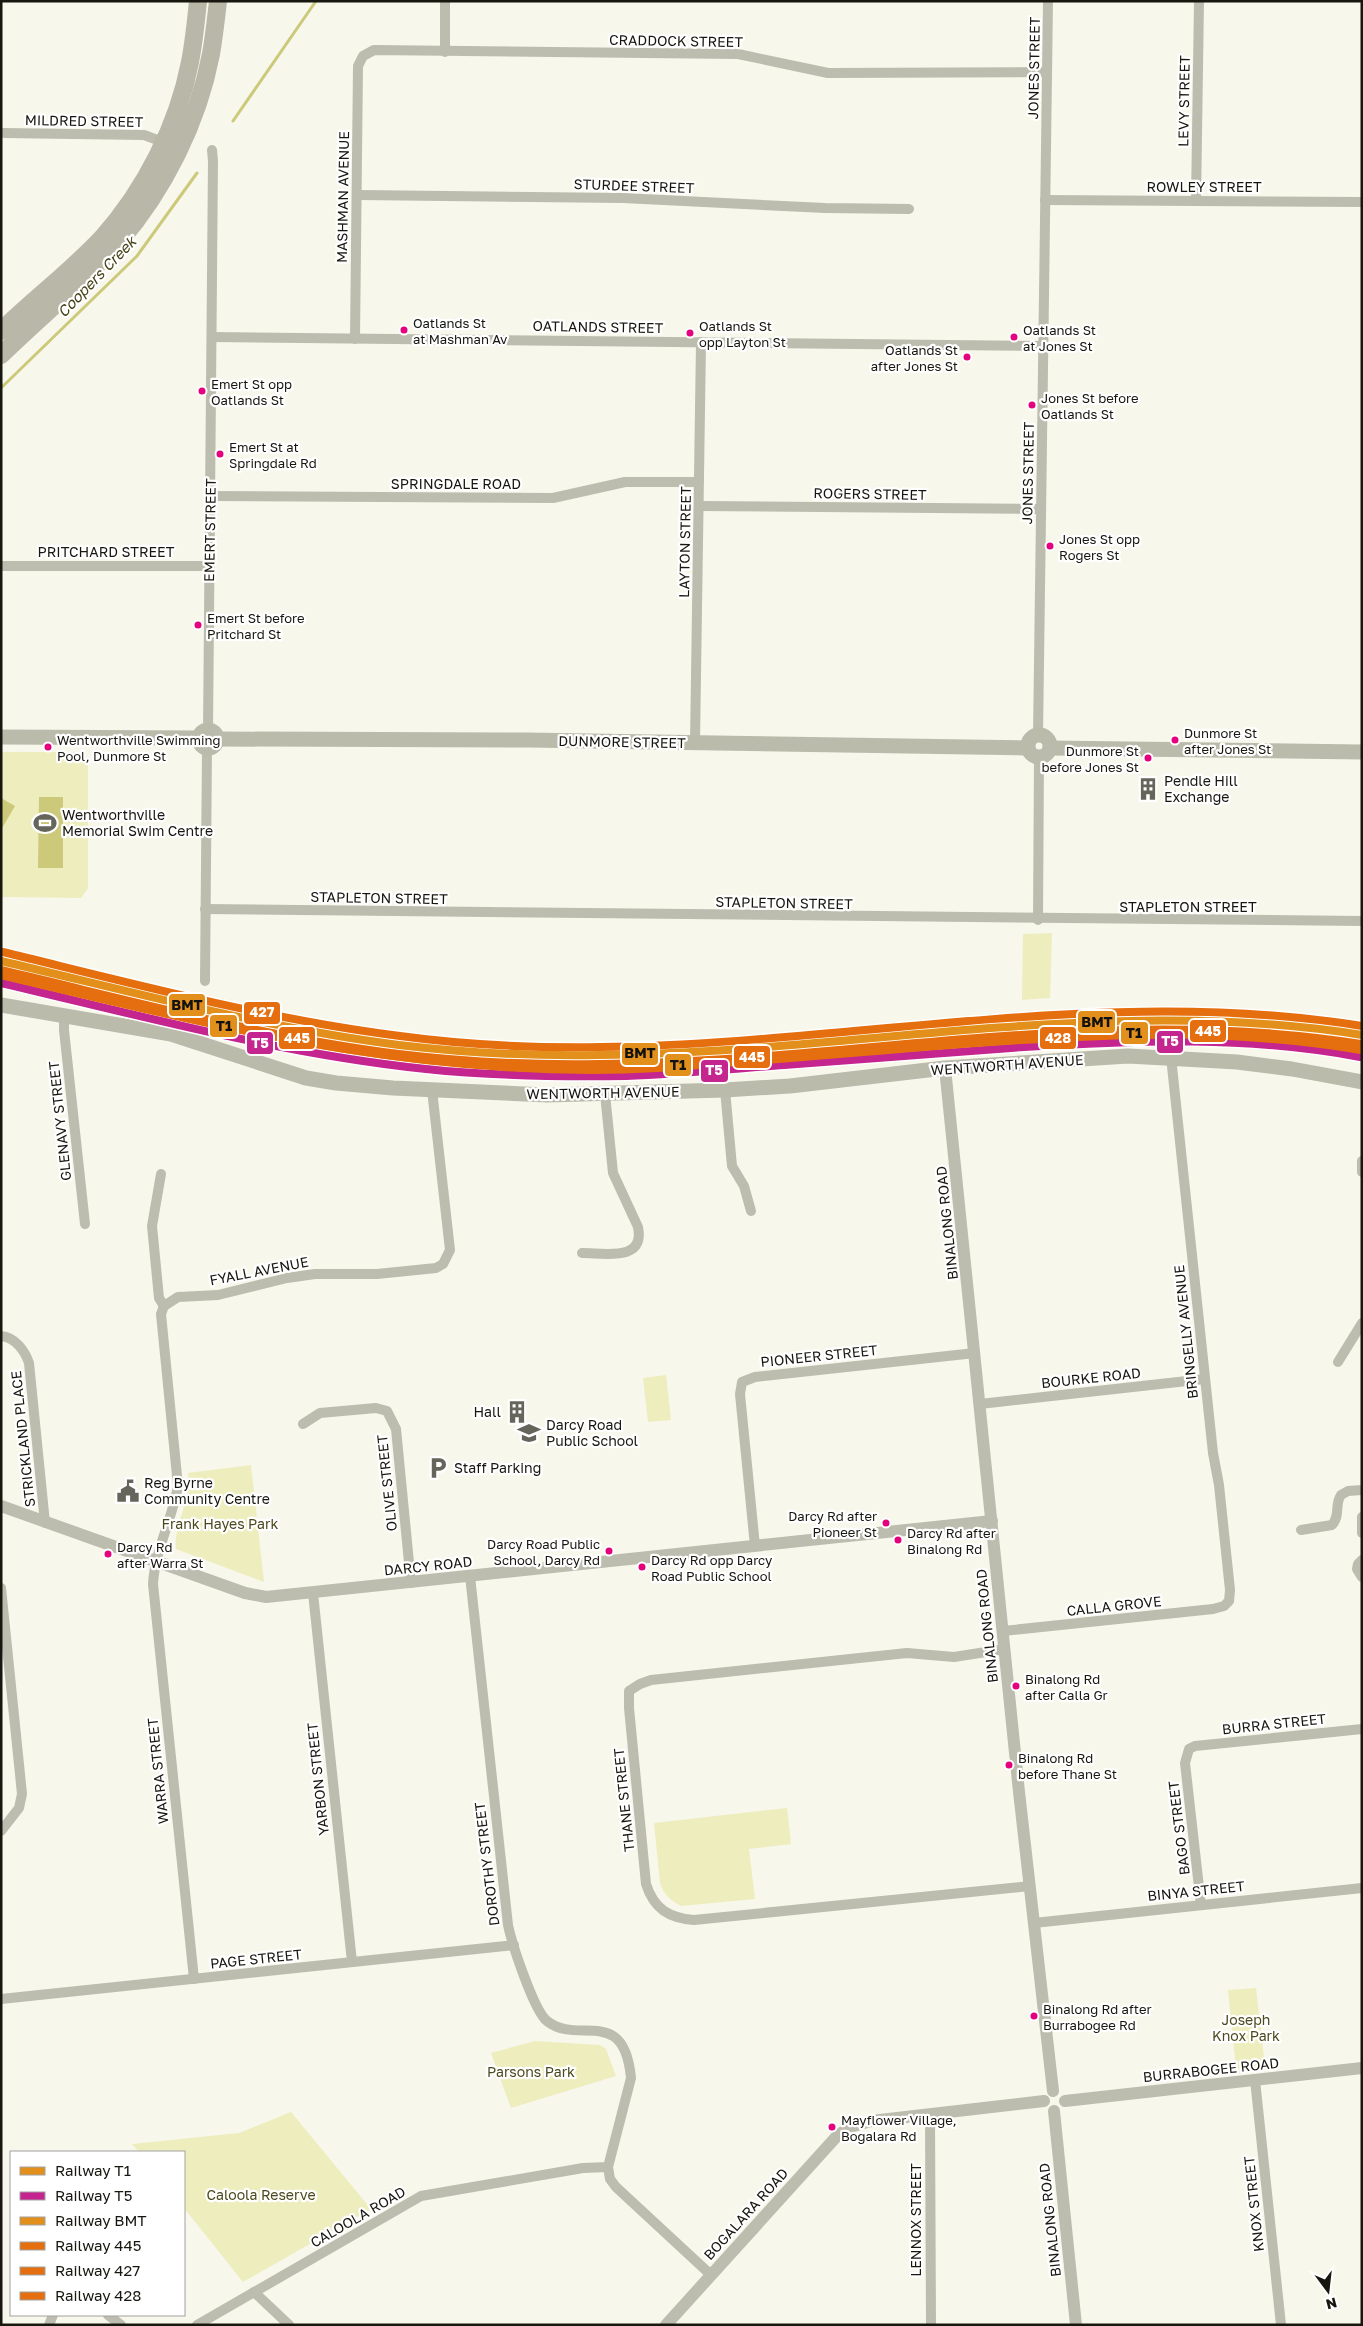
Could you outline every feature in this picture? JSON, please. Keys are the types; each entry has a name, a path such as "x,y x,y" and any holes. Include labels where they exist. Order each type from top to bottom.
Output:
{"highway":[{"path":"1,331 102,237 125,208 148,172 177,109 190,63 198,1"},
{"path":"1,355 119,242 144,210 166,174 184,138 205,80 211,53 218,1"}],"main road":[{"path":"1038,736 1048,740 1039,751"},
{"name":"DUNMORE STREET","path":"1,737 695,744 1039,751 1362,752"},
{"name":"WENTWORTH AVENUE","path":"1,1005 171,1034 320,1081 362,1086 432,1090 547,1095 725,1090 790,1086 945,1068 1128,1056 1172,1057 1292,1069 1362,1082"}],"street":[{"path":"444,52 445,1"},
{"name":"JONES STREET","path":"1038,736 1048,1"},
{"name":"LEVY STREET","path":"1196,201 1199,1"},
{"name":"CRADDOCK STREET","path":"363,56 374,50 738,54 828,73 1048,72"},
{"name":"MASHMAN AVENUE","path":"355,339 358,66 363,56"},
{"name":"MILDRED STREET","path":"4,133 144,135 163,142"},
{"name":"EMERT STREET","path":"205,981 211,496 212,150"},
{"name":"STURDEE STREET","path":"358,195 623,198 825,208 909,209"},
{"name":"ROWLEY STREET","path":"1045,200 1362,202"},
{"name":"OATLANDS STREET","path":"212,337 1044,346"},
{"name":"LAYTON STREET","path":"695,744 700,482 700,342"},
{"name":"SPRINGDALE ROAD","path":"211,496 553,498 625,482 700,482"},
{"name":"ROGERS STREET","path":"699,506 1041,509"},
{"name":"PRITCHARD STREET","path":"1,566 210,566"},
{"path":"1038,920 1039,751"},
{"name":"STAPLETON STREET","path":"205,909 1038,920 1362,921"},
{"name":"GLENAVY STREET","path":"64,1016 85,1224"},
{"name":"BRINGELLY AVENUE","path":"1172,1057 1205,1379 1230,1590 1227,1604"},
{"name":"BINALONG ROAD","path":"945,1068 1052,2090"},
{"name":"FYALL AVENUE","path":"164,1306 178,1297 218,1295 288,1278 315,1274 387,1273 436,1268 443,1264 450,1250 432,1090"},
{"path":"725,1090 732,1166 744,1186 751,1211"},
{"path":"582,1253 627,1253 638,1244 640,1236 638,1227 613,1173 605,1094"},
{"path":"1362,1161 1362,1172"},
{"path":"155,1561 174,1509 178,1486 162,1323 164,1306 159,1298 152,1226 161,1174"},
{"path":"1338,1362 1362,1323"},
{"name":"STRICKLAND PLACE","path":"1,1336 6,1336 19,1346 29,1363 45,1522"},
{"name":"PIONEER STREET","path":"755,1546 740,1394 742,1382 755,1377 975,1353"},
{"name":"BOURKE ROAD","path":"980,1404 1205,1379"},
{"name":"OLIVE STREET","path":"303,1424 320,1413 376,1408 387,1411 396,1429 411,1582"},
{"path":"1301,1530 1332,1525 1337,1517 1340,1495 1348,1491 1362,1490"},
{"name":"DARCY ROAD","path":"1,1506 259,1597 992,1521"},
{"path":"1362,1517 1362,1533"},
{"path":"1362,1560 1358,1564 1357,1570 1362,1577"},
{"name":"WARRA STREET","path":"155,1561 152,1584 194,1979"},
{"name":"DOROTHY STREET","path":"470,1576 508,1925 514,1945 538,2007 545,2019 562,2028 609,2033 616,2037 624,2051 630,2068 630,2088 608,2167"},
{"path":"1,1588 22,1794 19,1808 1,1831"},
{"name":"YARBON STREET","path":"312,1593 352,1962"},
{"name":"CALLA GROVE","path":"1003,1631 1213,1609 1227,1604"},
{"name":"THANE STREET","path":"1005,1649 954,1657 907,1653 651,1680 640,1684 630,1691 629,1708 646,1874 650,1895 656,1905 667,1914 680,1919 694,1920 1030,1886"},
{"name":"BURRA STREET","path":"1189,1749 1195,1746 1362,1729"},
{"name":"BAGO STREET","path":"1189,1749 1185,1763 1201,1905"},
{"name":"BINYA STREET","path":"1034,1923 1362,1888"},
{"name":"PAGE STREET","path":"1,1999 514,1945"},
{"name":"BURRABOGEE ROAD","path":"1064,2101 1362,2068"},
{"name":"KNOX STREET","path":"1255,2080 1281,2325"},
{"path":"1052,2090 1060,2092 1064,2101 1061,2109 1054,2111 1047,2108 1044,2101 1047,2093 1052,2090"},
{"path":"930,2115 1044,2101"},
{"name":"BINALONG ROAD","path":"1054,2111 1076,2325"},
{"name":"BOGALARA ROAD","path":"666,2325 837,2136 850,2126 872,2121 930,2115"},
{"name":"LENNOX STREET","path":"930,2115 930,2325"},
{"path":"608,2167 610,2179 616,2187 711,2275"},
{"name":"CALOOLA ROAD","path":"197,2325 422,2196 583,2168 608,2167"},
{"path":"254,2292 289,2325"},
{"path":"109,2316 121,2325"}],"green space":[{"name":"Wentworthville Memorial Swim Centre","path":"2,752 79,752 88,759 88,888 81,898 1,897"},
{"path":"1052,933 1050,998 1022,1000 1023,934"},
{"path":"666,1375 671,1420 648,1422 643,1378"},
{"name":"Frank Hayes Park","path":"251,1465 264,1582 176,1549 177,1531 189,1483 188,1473"},
{"path":"787,1808 791,1844 749,1849 755,1899 681,1906 666,1894 660,1883 654,1823"},
{"name":"Joseph Knox Park","path":"1256,1988 1265,2066 1236,2069 1228,1990"},
{"name":"Parsons Park","path":"535,2041 600,2045 606,2049 616,2076 511,2108 491,2053"},
{"name":"Caloola Reserve","path":"291,2112 371,2209 243,2282 185,2209 185,2151 138,2151 132,2144 239,2133"}],"shaded area":[{"path":"39,797 63,797 63,868 38,868"},
{"path":"1,798 15,806 1,830"}],"waterway":[{"name":"Coopers Creek","path":"233,121 316,1"},
{"name":"Coopers Creek","path":"1,388 137,256 197,173"}],"rail line":[{"name":"427","path":"3,952 201,1000 300,1020 400,1036 500,1045 600,1047 695,1044 1076,1014 1172,1012 1267,1015 1362,1026"},
{"name":"BMT","path":"1,961 199,1008 299,1029 399,1045 499,1053 599,1055 695,1052 981,1029 1076,1023 1171,1021 1266,1024 1362,1035"},
{"name":"445","path":"1,970 199,1017 298,1038 399,1054 498,1062 598,1064 694,1061 980,1038 1075,1032 1170,1030 1265,1033 1361,1044"},
{"name":"T1","path":"1,974 213,1024 320,1045 427,1060 502,1066 576,1068 666,1066 1025,1038 1194,1032 1278,1037 1362,1048"},
{"name":"428","path":"1,975 245,1031 326,1046 408,1058 491,1066 574,1070 658,1068 962,1044 1113,1035 1211,1035 1261,1038 1361,1050"},
{"name":"T5","path":"1,983 212,1033 319,1054 426,1069 501,1075 646,1075 1024,1047 1151,1042 1235,1043 1277,1046 1360,1057"}],"place":[{"name":"Oatlands St at Mashman Av","path":"404,330"},
{"name":"Oatlands St opp Layton St","path":"690,333"},
{"name":"Oatlands St at Jones St","path":"1014,337"},
{"name":"Oatlands St after Jones St","path":"967,357"},
{"name":"Emert St opp Oatlands St","path":"202,391"},
{"name":"Jones St before Oatlands St","path":"1032,405"},
{"name":"Emert St at Springdale Rd","path":"220,454"},
{"name":"Jones St opp Rogers St","path":"1050,546"},
{"name":"Emert St before Pritchard St","path":"198,625"},
{"name":"Dunmore St after Jones St","path":"1175,740"},
{"name":"Wentworthville Swimming Pool, Dunmore St","path":"48,747"},
{"name":"Dunmore St before Jones St","path":"1148,758"},
{"name":"Pendle Hill Exchange","path":"1148,789"},
{"name":"Wentworthville Memorial Swim Centre","path":"45,823"},
{"name":"Hall","path":"517,1412"},
{"name":"Darcy Road Public School","path":"529,1433"},
{"name":"Staff Parking","path":"438,1468"},
{"name":"Reg Byrne Community Centre","path":"128,1491"},
{"name":"Darcy Rd after Pioneer St","path":"886,1523"},
{"name":"Darcy Rd after Binalong Rd","path":"898,1540"},
{"name":"Darcy Road Public School, Darcy Rd","path":"609,1551"},
{"name":"Darcy Rd after Warra St","path":"108,1554"},
{"name":"Darcy Rd opp Darcy Road Public School","path":"642,1567"},
{"name":"Binalong Rd after Calla Gr","path":"1016,1686"},
{"name":"Binalong Rd before Thane St","path":"1009,1765"},
{"name":"Binalong Rd after Burrabogee Rd","path":"1034,2016"},
{"name":"Mayflower Village, Bogalara Rd","path":"832,2127"}]}
